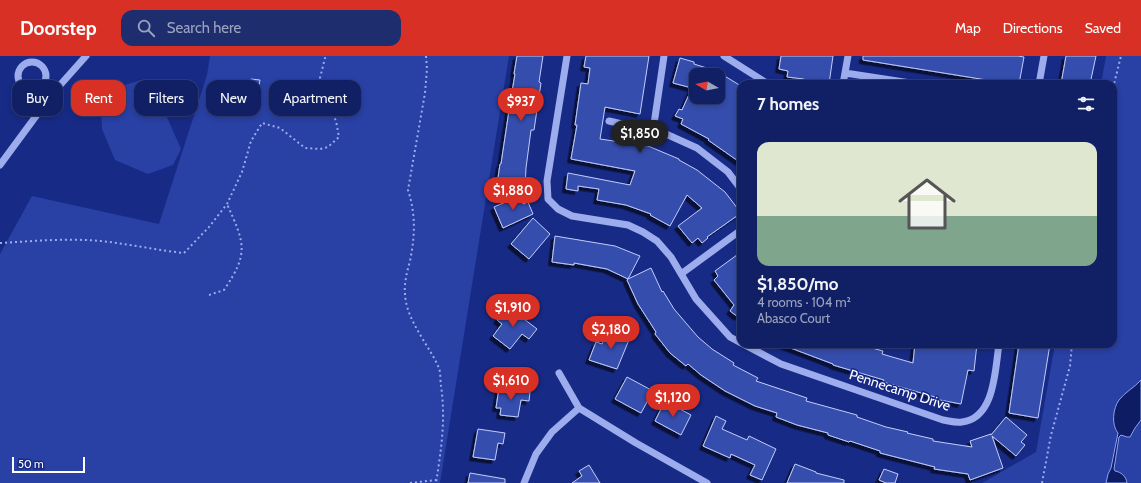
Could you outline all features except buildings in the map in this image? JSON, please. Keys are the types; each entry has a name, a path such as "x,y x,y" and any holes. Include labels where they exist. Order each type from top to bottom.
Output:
{"street":[{"path":"63,82 86,56"},
{"name":"Pennecamp Drive","path":"567,56 547,181 548,199 558,209 572,216 628,225 657,241 671,257 696,299 730,337 737,340"},
{"path":"653,131 664,56"},
{"path":"724,56 762,80"},
{"path":"844,80 848,56"},
{"path":"1040,80 1044,56"},
{"path":"34,61 44,67 47,74 42,86 31,90 27,89 21,84 19,80 19,73 23,66 34,61"},
{"path":"845,73 890,80"},
{"path":"0,165 37,116"},
{"path":"609,121 666,134 697,148 728,172 737,184"},
{"path":"681,274 737,233"},
{"name":"Pennecamp Drive","path":"751,348 781,364 943,420 960,423 972,420 984,410 991,396 998,348"},
{"path":"559,373 579,408 636,443 707,483"},
{"path":"524,483 536,454 552,432 579,408"}],"path":[{"path":"0,243 64,239 93,240 184,253 210,226 227,204 242,172 251,141 262,123 280,128 305,148 320,149 328,147 339,137 336,121 322,92 320,78 325,58 328,56"},
{"path":"410,483 436,482 443,437 444,400 440,370 408,313 404,295 405,282 413,245 414,223 413,205 408,190 425,93 427,69 426,56"},
{"path":"1115,80 1121,56"},
{"path":"209,295 224,290 238,266 242,253 241,238 227,204"},
{"path":"1042,483 1051,435 1070,366 1072,348"}],"shaded area":[{"path":"210,56 509,56 440,483 0,483 0,254 32,196 159,224 194,116 198,116 198,103 207,75"},
{"path":"1106,56 1141,56 1141,483 982,483 1036,452 1054,348 1117,348 1117,80 1102,80"},
{"path":"134,82 134,116 166,116 181,149 173,165 148,174 115,160 102,129 101,116 126,116 126,85"},
{"path":"1141,380 1141,420 1130,437 1121,435 1119,437 1114,469 1126,478 1127,483 1106,483 1111,468 1118,433 1114,426 1115,407 1121,397"}]}
